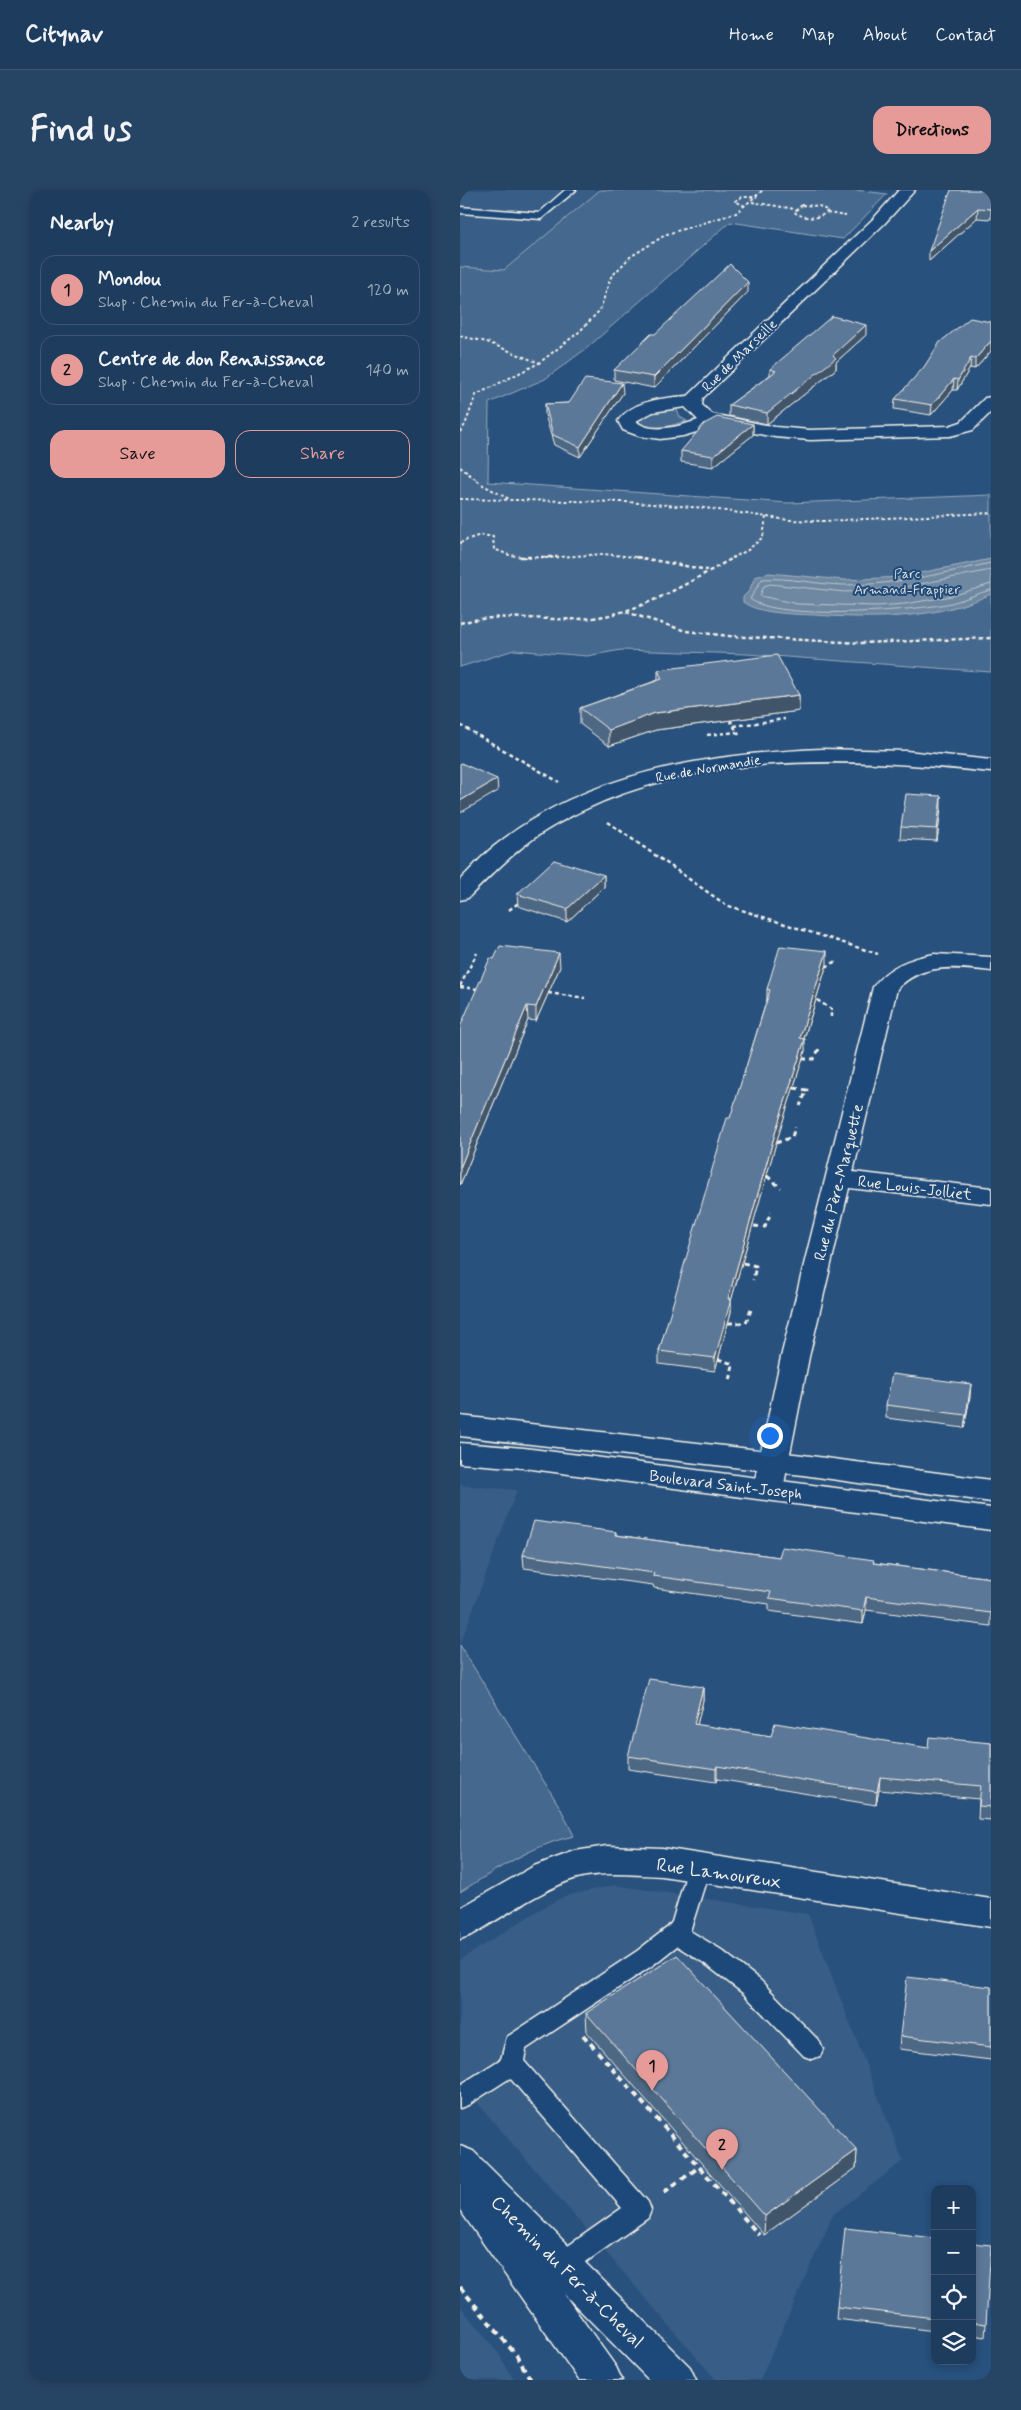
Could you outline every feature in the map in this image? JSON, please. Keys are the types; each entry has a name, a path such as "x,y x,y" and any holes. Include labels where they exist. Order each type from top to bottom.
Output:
{"street":[{"name":"Rue de Marseille","path":"907,190 879,221 693,401 694,406 699,413 715,420 802,434 936,432 968,426 991,402"},
{"path":"693,401 672,403 636,412 629,416 627,421 629,426 645,433 656,434 668,433 715,420"},
{"name":"Rue de Normandie","path":"460,893 490,861 534,827 582,802 658,776 752,759 815,755 877,756 991,766"},
{"name":"Rue du Père-Marquette","path":"771,1475 795,1356 840,1178 885,987 900,973 921,964 947,960 991,964"},
{"name":"Rue Louis-Jolliet","path":"840,1178 991,1196"},
{"name":"Boulevard Saint-Joseph","path":"460,1426 771,1475 991,1519"},
{"name":"Boulevard Saint-Joseph","path":"460,1453 991,1491"},
{"name":"Rue Lamoureux","path":"460,1925 532,1882 575,1865 626,1860 699,1868 991,1913"},
{"name":"Chemin du Fer-à-Cheval","path":"460,2163 549,2274 602,2380"},
{"name":"Chemin du Fer-à-Cheval","path":"460,2180 549,2274 676,2380"}],"lane":[{"path":"460,210 541,216 571,190"},
{"path":"460,2098 512,2064 515,2044 645,1958 676,1934 682,1926 699,1868"},
{"path":"676,1934 712,1956 752,1987 812,2049"},
{"path":"512,2064 639,2210 549,2274"}],"path":[{"path":"460,432 465,425 476,395 539,363 589,323 603,304 611,277 630,257 668,234 736,213 764,190"},
{"path":"746,206 739,204 735,200 742,197 757,197"},
{"path":"751,202 795,208 814,205 824,207 828,211 820,216 805,217 796,214 795,208"},
{"path":"460,336 487,342 539,363"},
{"path":"460,466 483,485 510,499"},
{"path":"460,499 670,505 766,517 844,521 991,513"},
{"path":"460,623 490,618 584,618 626,612 757,544 763,537 766,517"},
{"path":"460,543 479,535 487,534 493,537 494,549 515,557 550,560 590,555 617,555 709,570"},
{"path":"626,612 686,632 730,636 861,643 991,638"},
{"path":"734,726 785,719"},
{"path":"460,725 510,752 564,786"},
{"path":"707,735 737,732"},
{"path":"606,820 726,905 883,955"},
{"path":"509,910 518,902 524,900"},
{"path":"476,953 460,987 482,990"},
{"path":"826,968 838,960"},
{"path":"548,993 585,998"},
{"path":"817,1000 831,1010 831,1017"},
{"path":"802,1060 814,1059 820,1047"},
{"path":"794,1088 807,1090 800,1106"},
{"path":"776,1143 792,1137 795,1127"},
{"path":"767,1176 781,1188"},
{"path":"754,1226 765,1226 771,1212"},
{"path":"743,1263 756,1266 753,1280"},
{"path":"728,1323 746,1323 752,1308"},
{"path":"718,1358 733,1364 730,1382"},
{"path":"585,2037 641,2098 699,2167 713,2179 759,2235"},
{"path":"639,2210 699,2167"},
{"path":"460,2287 517,2356 530,2380"}],"shaded area":[{"path":"460,190 600,190 504,270 460,267"},
{"path":"460,1485 517,1490 460,1645"},
{"path":"460,1645 561,1809 574,1836 556,1840 537,1848 460,1892"},
{"path":"615,1885 808,1914 903,2161 833,2215 760,2380 716,2380 460,2083 460,1960 540,1909 565,1896"},
{"path":"460,2306 499,2354 514,2380 460,2380"}],"green space":[{"name":"Parc Armand-Frappier","path":"600,190 855,190 887,194 843,239 730,222 587,348 545,379 489,403 488,482 789,503 991,495 991,672 746,654 621,650 587,656 514,650 460,667 460,267 504,270"},
{"path":"676,408 680,417 687,421 656,428 638,423 638,419 648,414"},
{"path":"460,1645 561,1809 574,1836 544,1845 529,1852 460,1892"}],"water":[{"path":"991,559 991,594 970,603 926,613 904,616 858,617 777,613 758,609 743,602 743,597 749,591 755,577 769,573 845,580 899,577"}],"building":[{"path":"951,190 991,190 991,209 978,208 929,251"},
{"path":"730,264 748,282 654,377 614,370 651,334 655,334"},
{"path":"832,316 866,325 833,355 836,358 767,413 729,405 776,371 770,369"},
{"path":"970,318 991,322 991,341 975,359 971,358 958,380 954,379 932,405 895,399 924,367 940,342"},
{"path":"585,379 622,383 580,447 553,435 545,404 569,403"},
{"path":"717,417 753,424 713,456 681,451 704,424"},
{"path":"777,655 799,695 655,713 609,730 580,708 662,679 658,670"},
{"path":"461,763 497,779 460,801"},
{"path":"906,794 941,796 937,829 901,827"},
{"path":"554,860 604,875 567,909 517,894"},
{"path":"500,946 559,953 536,1007 527,1006 460,1168 460,1027 490,958 494,959"},
{"path":"780,946 827,951 800,1038 805,1039 776,1130 728,1299 731,1299 715,1358 659,1351 727,1118 730,1118 770,990 767,989"},
{"path":"892,1374 971,1384 966,1415 886,1405"},
{"path":"534,1521 616,1532 615,1535 779,1557 782,1547 874,1560 873,1563 991,1578 991,1613 866,1597 863,1611 769,1598 771,1592 653,1576 654,1573 523,1555"},
{"path":"649,1679 703,1687 694,1724 771,1736 775,1723 928,1748 929,1737 991,1743 991,1807 979,1806 981,1786 880,1777 877,1792 717,1766 716,1769 628,1756"},
{"path":"677,1955 857,2150 765,2216 586,2013"},
{"path":"907,1977 991,1987 991,2047 900,2036"},
{"path":"845,2228 931,2238 931,2318 837,2307"},
{"path":"976,2243 991,2245 986,2324 976,2323"}],"place":[{"name":"Mondou","path":"652,2091"},
{"name":"Centre de don Renaissance","path":"722,2170"}]}
